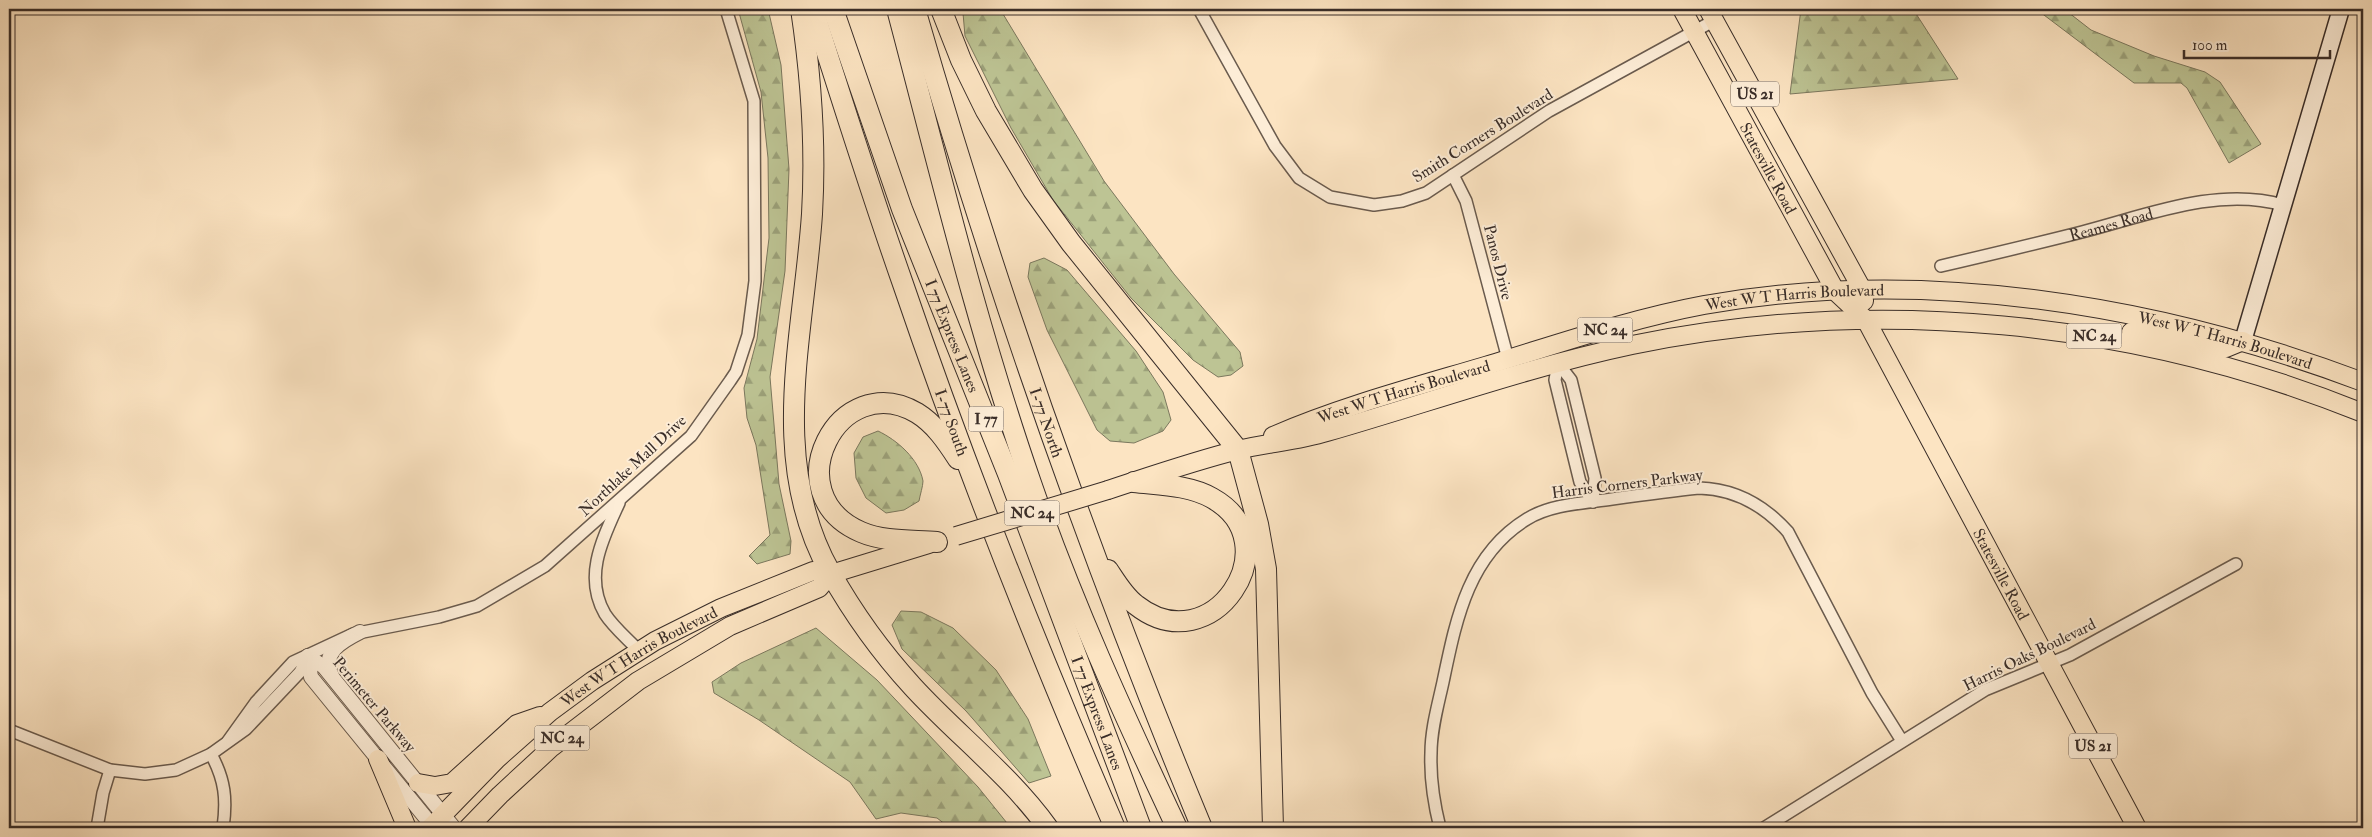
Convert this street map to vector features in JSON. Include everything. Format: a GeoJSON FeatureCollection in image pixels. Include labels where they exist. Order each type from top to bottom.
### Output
{"type":"FeatureCollection","features":[{"type":"Feature","properties":{"kind":"highway"},"geometry":{"type":"LineString","coordinates":[[801,9],[810,96],[813,184],[810,239],[794,381],[794,445],[799,485],[804,505],[819,551],[831,574],[872,637],[898,670],[1013,784],[1048,828]]}},
{"type":"Feature","properties":{"kind":"highway","name":"I-77 South"},"geometry":{"type":"LineString","coordinates":[[813,9],[903,286],[976,487],[1028,620],[1115,828]]}},
{"type":"Feature","properties":{"kind":"highway","name":"I 77 Express Lanes"},"geometry":{"type":"LineString","coordinates":[[833,9],[912,234],[1011,483],[1141,828]]}},
{"type":"Feature","properties":{"kind":"highway","name":"I 77 Express Lanes"},"geometry":{"type":"LineString","coordinates":[[898,9],[974,300],[1031,484],[1089,634],[1177,828]]}},
{"type":"Feature","properties":{"kind":"highway","name":"I-77 North"},"geometry":{"type":"LineString","coordinates":[[915,9],[989,252],[1089,541],[1149,700],[1202,828]]}},
{"type":"Feature","properties":{"kind":"highway"},"geometry":{"type":"LineString","coordinates":[[941,9],[961,60],[986,111],[1033,190],[1071,243],[1238,450],[1262,540],[1266,569],[1273,828]]}},
{"type":"Feature","properties":{"kind":"highway"},"geometry":{"type":"LineString","coordinates":[[946,539],[873,536],[853,528],[837,516],[825,500],[819,481],[818,470],[822,451],[834,428],[854,412],[871,406],[890,405],[908,409],[926,419],[941,434],[976,487]]}},
{"type":"Feature","properties":{"kind":"highway"},"geometry":{"type":"LineString","coordinates":[[1089,541],[1128,598],[1152,615],[1168,620],[1193,620],[1208,614],[1227,600],[1241,578],[1245,560],[1244,542],[1232,515],[1219,502],[1200,492],[1134,482]]}},
{"type":"Feature","properties":{"kind":"main road","name":"Statesville Road"},"geometry":{"type":"LineString","coordinates":[[1682,9],[1836,292],[1866,320],[2137,828]]}},
{"type":"Feature","properties":{"kind":"main road"},"geometry":{"type":"LineString","coordinates":[[2026,327],[2114,329],[2177,340],[2213,349],[2226,348],[2243,341],[2342,9]]}},
{"type":"Feature","properties":{"kind":"main road","name":"Statesville Road"},"geometry":{"type":"LineString","coordinates":[[1711,14],[1863,291],[1866,320]]}},
{"type":"Feature","properties":{"kind":"main road","name":"West W T Harris Boulevard"},"geometry":{"type":"LineString","coordinates":[[435,824],[496,759],[550,712],[592,681],[639,651],[687,624],[754,593],[813,571],[831,574],[1108,490],[1238,450],[1318,417],[1620,325],[1684,310],[1740,299],[1836,292],[1863,291],[1992,295],[2067,303],[2162,320],[2243,341],[2363,382]]}},
{"type":"Feature","properties":{"kind":"main road","name":"West W T Harris Boulevard"},"geometry":{"type":"LineString","coordinates":[[1238,450],[1322,434],[1558,363],[1634,345],[1707,332],[1778,324],[1866,320],[1952,322],[2026,327],[2100,337],[2183,354],[2280,383],[2363,413]]}},
{"type":"Feature","properties":{"kind":"main road","name":"West W T Harris Boulevard"},"geometry":{"type":"LineString","coordinates":[[474,825],[552,747],[638,681],[730,626],[793,597],[819,588],[831,574]]}},
{"type":"Feature","properties":{"kind":"main road"},"geometry":{"type":"LineString","coordinates":[[418,783],[435,786],[452,784],[517,724],[550,712]]}},
{"type":"Feature","properties":{"kind":"main road"},"geometry":{"type":"LineString","coordinates":[[378,759],[407,828]]}},
{"type":"Feature","properties":{"kind":"street","name":"Northlake Mall Drive"},"geometry":{"type":"LineString","coordinates":[[9,730],[110,770],[145,774],[162,773],[195,763],[246,729],[300,672],[308,656],[338,639],[360,632],[439,617],[477,606],[545,566],[691,436],[736,372],[748,335],[755,272],[754,102],[726,9]]}},
{"type":"Feature","properties":{"kind":"street","name":"Smith Corners Boulevard"},"geometry":{"type":"LineString","coordinates":[[1199,9],[1275,146],[1299,178],[1330,197],[1374,205],[1402,201],[1426,193],[1549,111],[1694,32],[1711,14]]}},
{"type":"Feature","properties":{"kind":"street","name":"Panos Drive"},"geometry":{"type":"LineString","coordinates":[[1453,176],[1466,201],[1508,359]]}},
{"type":"Feature","properties":{"kind":"street","name":"Reames Road"},"geometry":{"type":"LineString","coordinates":[[1941,266],[2202,202],[2256,199],[2283,205]]}},
{"type":"Feature","properties":{"kind":"street"},"geometry":{"type":"LineString","coordinates":[[1558,363],[1571,380],[1595,478],[1593,502]]}},
{"type":"Feature","properties":{"kind":"street","name":"Harris Corners Parkway"},"geometry":{"type":"LineString","coordinates":[[1440,828],[1434,802],[1430,754],[1438,704],[1461,602],[1484,561],[1497,544],[1528,518],[1545,510],[1678,490],[1714,489],[1732,493],[1762,507],[1776,518],[1788,532],[1872,693],[1902,741]]}},
{"type":"Feature","properties":{"kind":"street"},"geometry":{"type":"LineString","coordinates":[[620,499],[599,548],[596,563],[596,583],[605,613],[639,651]]}},
{"type":"Feature","properties":{"kind":"street","name":"Harris Oaks Boulevard"},"geometry":{"type":"LineString","coordinates":[[1764,828],[1985,690],[2070,655],[2236,564]]}},
{"type":"Feature","properties":{"kind":"street"},"geometry":{"type":"LineString","coordinates":[[335,681],[328,665],[331,653],[340,644],[360,632]]}},
{"type":"Feature","properties":{"kind":"street","name":"Perimeter Parkway"},"geometry":{"type":"LineString","coordinates":[[308,656],[324,667],[418,783],[435,824]]}},
{"type":"Feature","properties":{"kind":"street","name":"Perimeter Parkway"},"geometry":{"type":"LineString","coordinates":[[308,656],[311,677],[378,759],[435,824],[454,828]]}},
{"type":"Feature","properties":{"kind":"street"},"geometry":{"type":"LineString","coordinates":[[211,754],[222,774],[224,783],[223,828]]}},
{"type":"Feature","properties":{"kind":"street"},"geometry":{"type":"LineString","coordinates":[[97,828],[103,793],[110,770]]}},
{"type":"Feature","properties":{"kind":"green space"},"geometry":{"type":"Polygon","coordinates":[[[738,9],[768,9],[781,65],[789,169],[785,271],[770,377],[779,484],[791,541],[790,554],[757,564],[749,556],[770,535],[756,445],[747,418],[744,388],[757,339],[769,238],[768,158],[761,92],[738,9]]]}},
{"type":"Feature","properties":{"kind":"green space"},"geometry":{"type":"Polygon","coordinates":[[[965,9],[1000,9],[1104,181],[1174,274],[1240,352],[1243,366],[1231,375],[1218,377],[1193,360],[1131,298],[1053,200],[1011,128],[965,36],[963,13],[965,9]]]}},
{"type":"Feature","properties":{"kind":"green space"},"geometry":{"type":"Polygon","coordinates":[[[1801,9],[1913,9],[1958,79],[1790,94],[1801,9]]]}},
{"type":"Feature","properties":{"kind":"green space"},"geometry":{"type":"Polygon","coordinates":[[[2036,9],[2064,9],[2091,30],[2154,56],[2205,72],[2220,82],[2261,144],[2229,163],[2187,88],[2181,83],[2134,83],[2036,9]]]}},
{"type":"Feature","properties":{"kind":"green space"},"geometry":{"type":"Polygon","coordinates":[[[1044,258],[1067,270],[1136,351],[1163,392],[1171,420],[1163,431],[1134,443],[1110,441],[1097,430],[1047,330],[1028,277],[1030,263],[1044,258]]]}},
{"type":"Feature","properties":{"kind":"green space"},"geometry":{"type":"Polygon","coordinates":[[[878,431],[900,445],[912,458],[921,473],[923,485],[919,501],[904,510],[886,513],[866,498],[856,478],[854,453],[863,437],[878,431]]]}},
{"type":"Feature","properties":{"kind":"green space"},"geometry":{"type":"Polygon","coordinates":[[[901,611],[921,612],[953,628],[996,670],[1028,719],[1051,776],[1029,783],[966,711],[902,649],[892,625],[901,611]]]}},
{"type":"Feature","properties":{"kind":"green space"},"geometry":{"type":"Polygon","coordinates":[[[816,628],[877,680],[978,787],[1011,828],[950,828],[937,818],[901,813],[876,819],[850,782],[759,720],[714,693],[712,682],[741,663],[816,628]]]}}]}
